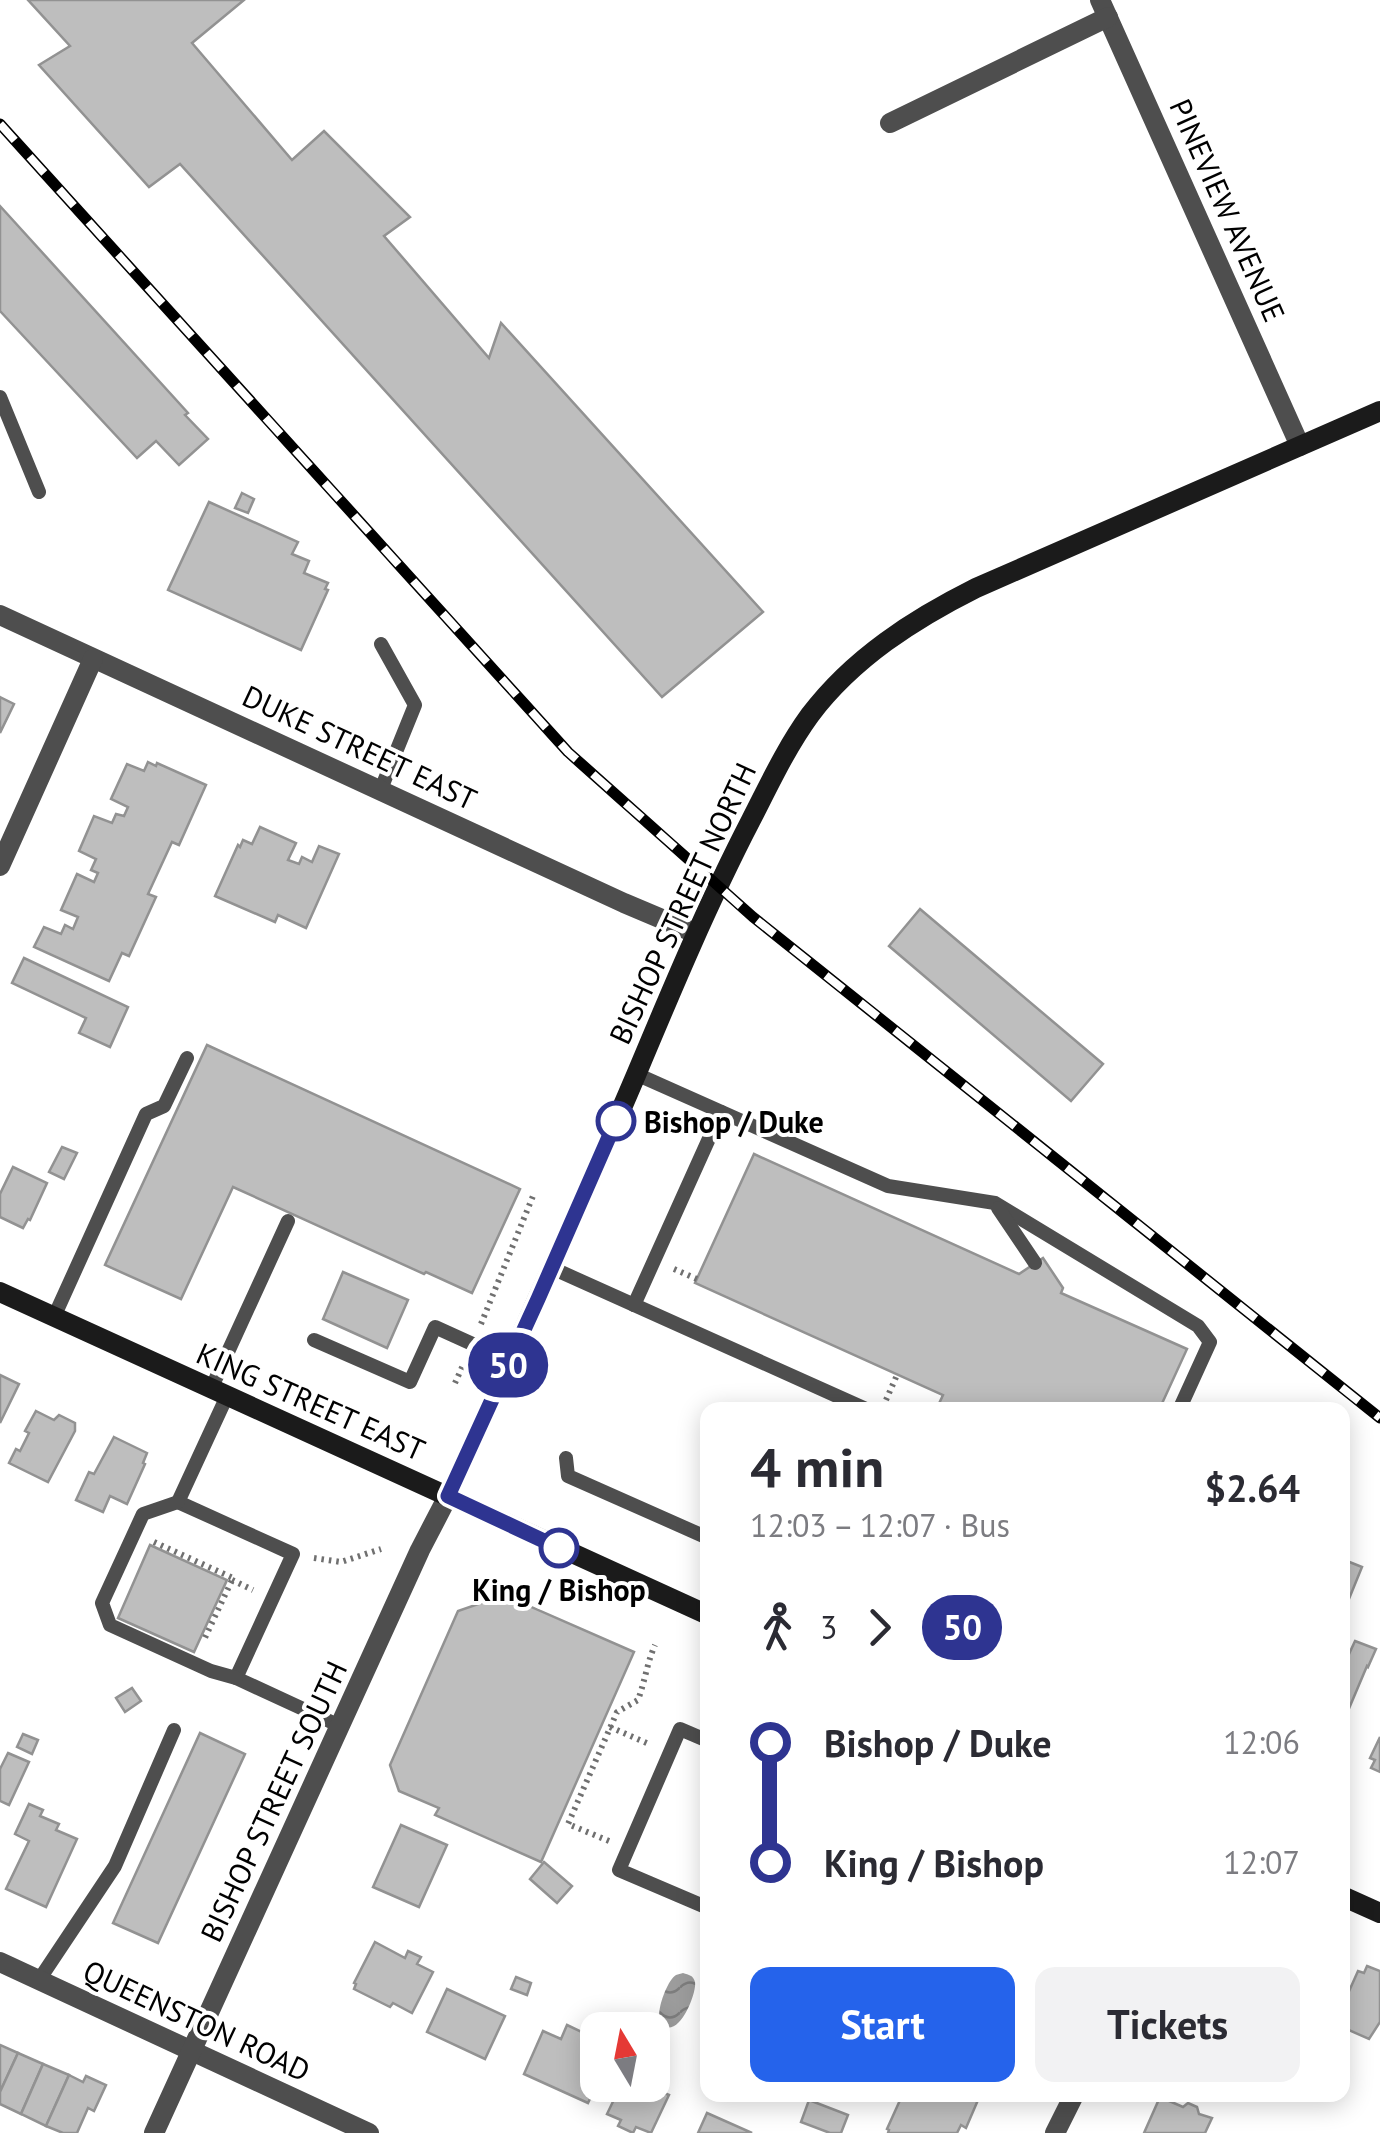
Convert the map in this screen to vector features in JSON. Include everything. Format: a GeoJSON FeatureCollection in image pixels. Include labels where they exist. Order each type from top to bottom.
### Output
{"type":"FeatureCollection","features":[{"type":"Feature","properties":{"kind":"main road","name":"BISHOP STREET NORTH"},"geometry":{"type":"LineString","coordinates":[[448,1496],[552,1268],[695,932],[785,754],[812,714],[868,656],[932,609],[1380,411]]}},
{"type":"Feature","properties":{"kind":"main road","name":"KING STREET EAST"},"geometry":{"type":"LineString","coordinates":[[0,1292],[700,1610]]}},
{"type":"Feature","properties":{"kind":"main road"},"geometry":{"type":"LineString","coordinates":[[1350,1900],[1380,1913]]}},
{"type":"Feature","properties":{"kind":"street"},"geometry":{"type":"LineString","coordinates":[[890,123],[1104,9]]}},
{"type":"Feature","properties":{"kind":"street","name":"PINEVIEW AVENUE"},"geometry":{"type":"LineString","coordinates":[[1104,9],[1300,446]]}},
{"type":"Feature","properties":{"kind":"street","name":"DUKE STREET EAST"},"geometry":{"type":"LineString","coordinates":[[0,614],[624,903],[695,932]]}},
{"type":"Feature","properties":{"kind":"street"},"geometry":{"type":"LineString","coordinates":[[0,866],[93,658]]}},
{"type":"Feature","properties":{"kind":"street","name":"BISHOP STREET SOUTH"},"geometry":{"type":"LineString","coordinates":[[154,2133],[448,1496]]}},
{"type":"Feature","properties":{"kind":"street","name":"QUEENSTON ROAD"},"geometry":{"type":"LineString","coordinates":[[0,1962],[369,2133]]}},
{"type":"Feature","properties":{"kind":"street"},"geometry":{"type":"LineString","coordinates":[[1056,2133],[1071,2102]]}},
{"type":"Feature","properties":{"kind":"lane"},"geometry":{"type":"LineString","coordinates":[[0,397],[39,492]]}},
{"type":"Feature","properties":{"kind":"lane"},"geometry":{"type":"LineString","coordinates":[[380,788],[415,705],[381,644]]}},
{"type":"Feature","properties":{"kind":"lane"},"geometry":{"type":"LineString","coordinates":[[54,1317],[146,1114],[164,1106],[186,1058]]}},
{"type":"Feature","properties":{"kind":"lane"},"geometry":{"type":"LineString","coordinates":[[636,1074],[888,1186],[994,1203],[1198,1326],[1210,1342],[1183,1402]]}},
{"type":"Feature","properties":{"kind":"lane"},"geometry":{"type":"LineString","coordinates":[[634,1305],[721,1112]]}},
{"type":"Feature","properties":{"kind":"lane"},"geometry":{"type":"LineString","coordinates":[[994,1203],[1035,1263]]}},
{"type":"Feature","properties":{"kind":"lane"},"geometry":{"type":"LineString","coordinates":[[178,1502],[288,1221]]}},
{"type":"Feature","properties":{"kind":"lane"},"geometry":{"type":"LineString","coordinates":[[552,1268],[850,1402]]}},
{"type":"Feature","properties":{"kind":"lane"},"geometry":{"type":"LineString","coordinates":[[314,1340],[410,1382],[435,1327],[510,1361]]}},
{"type":"Feature","properties":{"kind":"lane"},"geometry":{"type":"LineString","coordinates":[[566,1458],[568,1476],[700,1534]]}},
{"type":"Feature","properties":{"kind":"lane"},"geometry":{"type":"LineString","coordinates":[[236,1678],[293,1554],[178,1502],[143,1514],[102,1603],[110,1625],[340,1726]]}},
{"type":"Feature","properties":{"kind":"lane"},"geometry":{"type":"LineString","coordinates":[[39,1980],[116,1866],[174,1730]]}},
{"type":"Feature","properties":{"kind":"lane"},"geometry":{"type":"LineString","coordinates":[[700,1738],[680,1730],[620,1870],[700,1905]]}},
{"type":"Feature","properties":{"kind":"path"},"geometry":{"type":"LineString","coordinates":[[455,1383],[534,1196]]}},
{"type":"Feature","properties":{"kind":"path"},"geometry":{"type":"LineString","coordinates":[[885,1402],[897,1375]]}},
{"type":"Feature","properties":{"kind":"path"},"geometry":{"type":"LineString","coordinates":[[153,1542],[257,1592]]}},
{"type":"Feature","properties":{"kind":"path"},"geometry":{"type":"LineString","coordinates":[[341,1562],[381,1549]]}},
{"type":"Feature","properties":{"kind":"path"},"geometry":{"type":"LineString","coordinates":[[198,1654],[232,1580]]}},
{"type":"Feature","properties":{"kind":"path"},"geometry":{"type":"LineString","coordinates":[[597,1836],[568,1824],[617,1712],[638,1700],[655,1645]]}},
{"type":"Feature","properties":{"kind":"path"},"geometry":{"type":"LineString","coordinates":[[610,1726],[642,1741]]}},
{"type":"Feature","properties":{"kind":"water"},"geometry":{"type":"Polygon","coordinates":[[[676,1975],[690,1976],[695,1988],[686,2013],[670,2027],[670,2012],[660,2012],[662,1999],[676,1975]]]}},
{"type":"Feature","properties":{"kind":"building"},"geometry":{"type":"Polygon","coordinates":[[[28,0],[244,0],[192,43],[292,160],[324,131],[410,217],[384,236],[489,358],[501,323],[763,612],[662,697],[180,164],[149,187],[39,65],[70,46],[28,0]]]}},
{"type":"Feature","properties":{"kind":"building"},"geometry":{"type":"Polygon","coordinates":[[[0,206],[208,439],[179,465],[156,441],[137,458],[0,311],[0,206]]]}},
{"type":"Feature","properties":{"kind":"building"},"geometry":{"type":"Polygon","coordinates":[[[242,493],[254,499],[248,513],[235,508],[242,493]]]}},
{"type":"Feature","properties":{"kind":"building"},"geometry":{"type":"Polygon","coordinates":[[[209,502],[298,542],[292,554],[309,561],[304,573],[328,583],[301,650],[168,590],[209,502]]]}},
{"type":"Feature","properties":{"kind":"building"},"geometry":{"type":"Polygon","coordinates":[[[0,697],[14,704],[0,733],[0,697]]]}},
{"type":"Feature","properties":{"kind":"building"},"geometry":{"type":"Polygon","coordinates":[[[148,762],[206,785],[179,845],[172,842],[148,894],[156,897],[129,956],[122,953],[109,981],[34,947],[44,927],[61,934],[65,925],[73,929],[78,917],[61,910],[77,874],[94,882],[98,873],[91,870],[96,859],[79,851],[94,816],[112,823],[116,814],[124,816],[128,807],[111,799],[127,764],[144,771],[148,762]]]}},
{"type":"Feature","properties":{"kind":"building"},"geometry":{"type":"Polygon","coordinates":[[[260,827],[296,843],[288,860],[299,864],[302,857],[312,862],[319,846],[339,854],[306,928],[278,915],[275,922],[215,896],[238,845],[243,840],[252,844],[260,827]]]}},
{"type":"Feature","properties":{"kind":"building"},"geometry":{"type":"Polygon","coordinates":[[[920,909],[1103,1064],[1071,1101],[889,946],[920,909]]]}},
{"type":"Feature","properties":{"kind":"building"},"geometry":{"type":"Polygon","coordinates":[[[24,958],[128,1007],[110,1047],[79,1033],[86,1018],[12,983],[24,958]]]}},
{"type":"Feature","properties":{"kind":"building"},"geometry":{"type":"Polygon","coordinates":[[[207,1045],[520,1189],[472,1293],[233,1187],[181,1299],[105,1265],[207,1045]]]}},
{"type":"Feature","properties":{"kind":"building"},"geometry":{"type":"Polygon","coordinates":[[[62,1147],[77,1153],[64,1179],[49,1172],[62,1147]]]}},
{"type":"Feature","properties":{"kind":"building"},"geometry":{"type":"Polygon","coordinates":[[[754,1154],[1019,1274],[1043,1258],[1063,1288],[1061,1293],[1187,1349],[1163,1402],[940,1402],[943,1395],[695,1283],[754,1154]]]}},
{"type":"Feature","properties":{"kind":"building"},"geometry":{"type":"Polygon","coordinates":[[[13,1167],[47,1183],[23,1228],[0,1217],[0,1194],[13,1167]]]}},
{"type":"Feature","properties":{"kind":"building"},"geometry":{"type":"Polygon","coordinates":[[[343,1272],[408,1300],[387,1348],[323,1319],[343,1272]]]}},
{"type":"Feature","properties":{"kind":"building"},"geometry":{"type":"Polygon","coordinates":[[[0,1375],[19,1384],[0,1423],[0,1375]]]}},
{"type":"Feature","properties":{"kind":"building"},"geometry":{"type":"Polygon","coordinates":[[[36,1411],[54,1420],[59,1415],[75,1423],[75,1431],[48,1482],[9,1463],[16,1449],[20,1451],[36,1411]]]}},
{"type":"Feature","properties":{"kind":"building"},"geometry":{"type":"Polygon","coordinates":[[[114,1437],[147,1453],[127,1504],[110,1496],[103,1512],[76,1500],[89,1472],[94,1474],[114,1437]]]}},
{"type":"Feature","properties":{"kind":"building"},"geometry":{"type":"Polygon","coordinates":[[[150,1545],[227,1580],[194,1652],[118,1618],[150,1545]]]}},
{"type":"Feature","properties":{"kind":"building"},"geometry":{"type":"Polygon","coordinates":[[[1350,1562],[1362,1567],[1350,1596],[1350,1562]]]}},
{"type":"Feature","properties":{"kind":"building"},"geometry":{"type":"Polygon","coordinates":[[[504,1595],[634,1652],[541,1862],[435,1815],[439,1808],[399,1791],[390,1765],[458,1611],[504,1595]]]}},
{"type":"Feature","properties":{"kind":"building"},"geometry":{"type":"Polygon","coordinates":[[[1355,1641],[1376,1649],[1350,1706],[1350,1652],[1355,1641]]]}},
{"type":"Feature","properties":{"kind":"building"},"geometry":{"type":"Polygon","coordinates":[[[132,1688],[141,1701],[125,1712],[116,1698],[132,1688]]]}},
{"type":"Feature","properties":{"kind":"building"},"geometry":{"type":"Polygon","coordinates":[[[200,1733],[245,1754],[158,1943],[113,1923],[200,1733]]]}},
{"type":"Feature","properties":{"kind":"building"},"geometry":{"type":"Polygon","coordinates":[[[23,1734],[38,1740],[32,1754],[17,1747],[23,1734]]]}},
{"type":"Feature","properties":{"kind":"building"},"geometry":{"type":"Polygon","coordinates":[[[1380,1737],[1380,1772],[1371,1768],[1375,1760],[1370,1758],[1380,1737]]]}},
{"type":"Feature","properties":{"kind":"building"},"geometry":{"type":"Polygon","coordinates":[[[8,1753],[29,1762],[9,1805],[0,1801],[0,1769],[8,1753]]]}},
{"type":"Feature","properties":{"kind":"building"},"geometry":{"type":"Polygon","coordinates":[[[29,1804],[43,1810],[40,1816],[59,1824],[56,1830],[77,1839],[46,1907],[6,1889],[29,1841],[15,1834],[29,1804]]]}},
{"type":"Feature","properties":{"kind":"building"},"geometry":{"type":"Polygon","coordinates":[[[401,1825],[447,1845],[419,1907],[373,1887],[401,1825]]]}},
{"type":"Feature","properties":{"kind":"building"},"geometry":{"type":"Polygon","coordinates":[[[544,1862],[572,1886],[557,1903],[530,1879],[544,1862]]]}},
{"type":"Feature","properties":{"kind":"building"},"geometry":{"type":"Polygon","coordinates":[[[375,1942],[405,1958],[408,1951],[421,1957],[417,1964],[433,1972],[412,2013],[354,1989],[375,1942]]]}},
{"type":"Feature","properties":{"kind":"building"},"geometry":{"type":"Polygon","coordinates":[[[1367,1966],[1380,1971],[1380,2022],[1369,2039],[1350,2031],[1350,1989],[1358,1971],[1364,1973],[1367,1966]]]}},
{"type":"Feature","properties":{"kind":"building"},"geometry":{"type":"Polygon","coordinates":[[[516,1977],[531,1983],[527,1995],[511,1989],[516,1977]]]}},
{"type":"Feature","properties":{"kind":"building"},"geometry":{"type":"Polygon","coordinates":[[[447,1989],[505,2016],[485,2059],[427,2032],[447,1989]]]}},
{"type":"Feature","properties":{"kind":"building"},"geometry":{"type":"Polygon","coordinates":[[[567,2025],[580,2031],[580,2099],[524,2074],[543,2031],[561,2039],[567,2025]]]}},
{"type":"Feature","properties":{"kind":"building"},"geometry":{"type":"Polygon","coordinates":[[[0,2045],[18,2053],[0,2092],[0,2045]]]}},
{"type":"Feature","properties":{"kind":"building"},"geometry":{"type":"Polygon","coordinates":[[[18,2053],[43,2064],[21,2114],[0,2104],[0,2092],[18,2053]]]}},
{"type":"Feature","properties":{"kind":"building"},"geometry":{"type":"Polygon","coordinates":[[[43,2064],[69,2075],[46,2126],[21,2114],[43,2064]]]}},
{"type":"Feature","properties":{"kind":"building"},"geometry":{"type":"Polygon","coordinates":[[[69,2075],[83,2082],[86,2076],[106,2085],[94,2111],[88,2108],[77,2133],[63,2133],[46,2126],[69,2075]]]}},
{"type":"Feature","properties":{"kind":"building"},"geometry":{"type":"Polygon","coordinates":[[[613,2102],[666,2102],[651,2133],[636,2127],[633,2133],[618,2126],[621,2120],[607,2114],[613,2102]]]}},
{"type":"Feature","properties":{"kind":"building"},"geometry":{"type":"Polygon","coordinates":[[[808,2102],[848,2115],[841,2133],[801,2122],[808,2102]]]}},
{"type":"Feature","properties":{"kind":"building"},"geometry":{"type":"Polygon","coordinates":[[[899,2102],[977,2102],[966,2128],[961,2125],[957,2133],[888,2133],[899,2102]]]}},
{"type":"Feature","properties":{"kind":"building"},"geometry":{"type":"Polygon","coordinates":[[[1158,2102],[1183,2107],[1188,2103],[1197,2107],[1199,2114],[1212,2118],[1205,2133],[1144,2133],[1158,2102]]]}},
{"type":"Feature","properties":{"kind":"building"},"geometry":{"type":"Polygon","coordinates":[[[707,2113],[752,2133],[698,2133],[707,2113]]]}},
{"type":"Feature","properties":{"kind":"railway"},"geometry":{"type":"LineString","coordinates":[[0,124],[568,752],[753,917],[1380,1418]]}},
{"type":"Feature","properties":{"kind":"bus line","name":"50"},"geometry":{"type":"LineString","coordinates":[[559,1548],[448,1496],[616,1121]]}},
{"type":"Feature","properties":{"kind":"place","name":"Bishop / Duke"},"geometry":{"type":"Point","coordinates":[616,1121]}},
{"type":"Feature","properties":{"kind":"place","name":"King / Bishop"},"geometry":{"type":"Point","coordinates":[559,1548]}}]}
